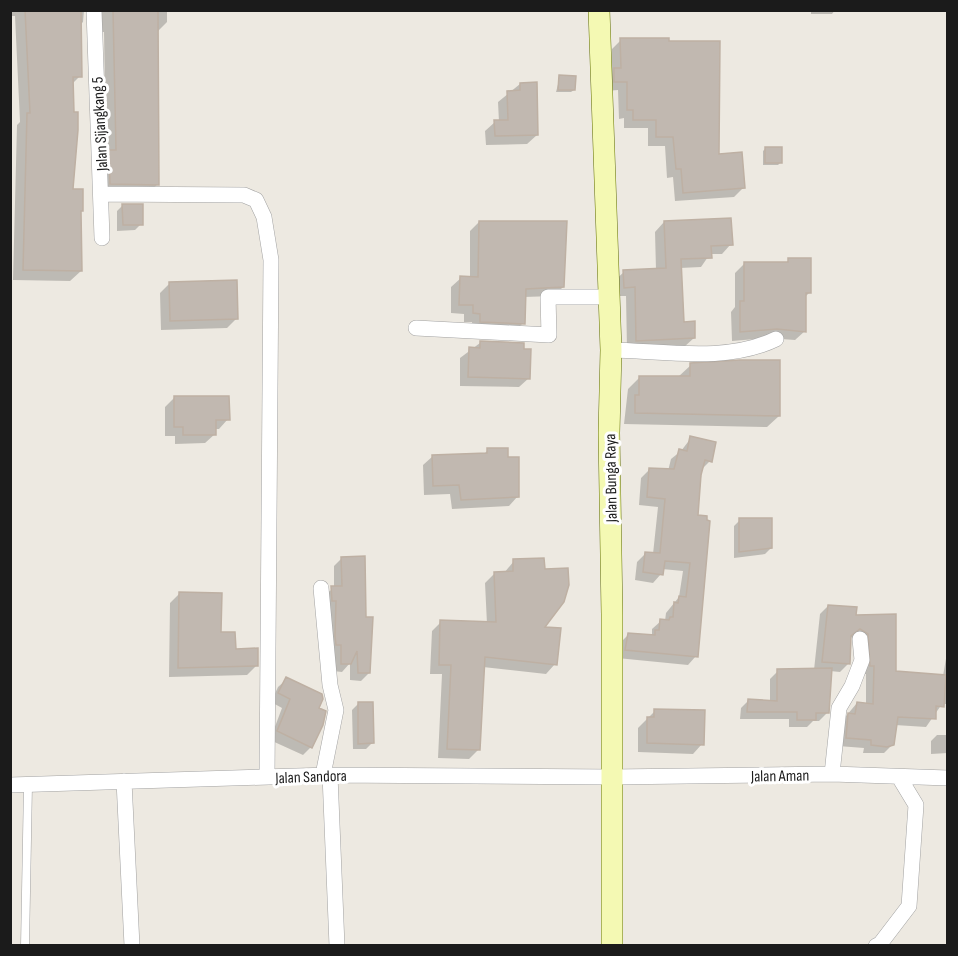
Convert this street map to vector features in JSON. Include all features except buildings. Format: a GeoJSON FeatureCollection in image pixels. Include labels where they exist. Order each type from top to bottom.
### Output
{"type":"FeatureCollection","features":[{"type":"Feature","properties":{"kind":"street","name":"Jalan Sijangkang 5"},"geometry":{"type":"LineString","coordinates":[[94,10],[102,238]]}},
{"type":"Feature","properties":{"kind":"street","name":"Jalan Bunga Raya"},"geometry":{"type":"LineString","coordinates":[[599,10],[611,350],[609,433],[612,945]]}},
{"type":"Feature","properties":{"kind":"street"},"geometry":{"type":"LineString","coordinates":[[102,194],[244,195],[256,200],[264,217],[271,260],[267,777]]}},
{"type":"Feature","properties":{"kind":"street"},"geometry":{"type":"LineString","coordinates":[[416,328],[549,335],[548,297],[609,297]]}},
{"type":"Feature","properties":{"kind":"street"},"geometry":{"type":"LineString","coordinates":[[611,350],[735,351],[761,346],[776,339]]}},
{"type":"Feature","properties":{"kind":"street"},"geometry":{"type":"LineString","coordinates":[[321,588],[330,685],[336,710],[326,775],[337,945]]}},
{"type":"Feature","properties":{"kind":"street"},"geometry":{"type":"LineString","coordinates":[[832,774],[839,708],[852,686],[862,660],[861,639]]}},
{"type":"Feature","properties":{"kind":"street","name":"Jalan Aman"},"geometry":{"type":"LineString","coordinates":[[612,777],[832,774],[948,778]]}},
{"type":"Feature","properties":{"kind":"street","name":"Jalan Sandora"},"geometry":{"type":"LineString","coordinates":[[10,785],[326,775],[612,777]]}},
{"type":"Feature","properties":{"kind":"street"},"geometry":{"type":"LineString","coordinates":[[876,945],[880,944],[909,906],[916,805],[899,777]]}},
{"type":"Feature","properties":{"kind":"street"},"geometry":{"type":"LineString","coordinates":[[124,781],[132,945]]}},
{"type":"Feature","properties":{"kind":"lane"},"geometry":{"type":"LineString","coordinates":[[25,945],[28,785]]}}]}
